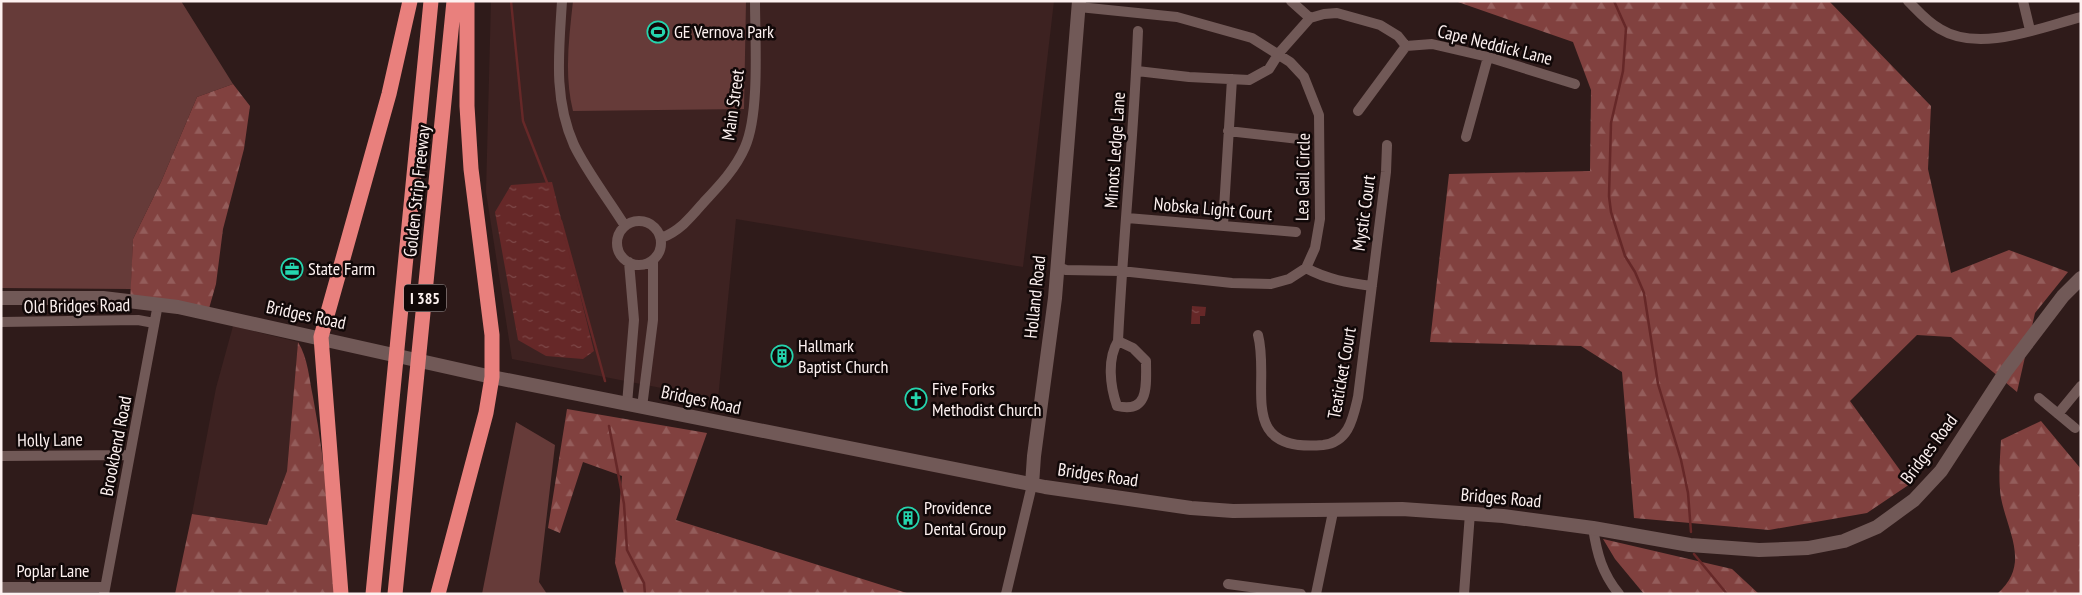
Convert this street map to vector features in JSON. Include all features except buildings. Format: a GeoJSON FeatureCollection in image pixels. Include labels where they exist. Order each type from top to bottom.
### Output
{"type":"FeatureCollection","features":[{"type":"Feature","properties":{"kind":"highway"},"geometry":{"type":"LineString","coordinates":[[341,594],[321,337],[389,94],[410,1]]}},
{"type":"Feature","properties":{"kind":"highway","name":"Golden Strip Freeway"},"geometry":{"type":"LineString","coordinates":[[372,594],[431,1]]}},
{"type":"Feature","properties":{"kind":"highway","name":"Golden Strip Freeway"},"geometry":{"type":"LineString","coordinates":[[395,594],[454,1]]}},
{"type":"Feature","properties":{"kind":"highway"},"geometry":{"type":"LineString","coordinates":[[438,594],[486,413],[492,376],[492,334],[471,169],[467,106],[467,1]]}},
{"type":"Feature","properties":{"kind":"main road","name":"Holland Road"},"geometry":{"type":"LineString","coordinates":[[1032,484],[1058,267],[1079,4]]}},
{"type":"Feature","properties":{"kind":"main road","name":"Bridges Road"},"geometry":{"type":"LineString","coordinates":[[1,298],[103,298],[158,304],[321,337],[458,369],[642,407],[1032,484],[1191,508],[1233,511],[1333,512],[1402,510],[1470,513],[1531,518],[1690,545],[1759,550],[1808,548],[1828,545],[1877,527],[1903,510],[1928,486],[1959,444],[2006,371],[2062,296],[2081,278]]}},
{"type":"Feature","properties":{"kind":"street"},"geometry":{"type":"LineString","coordinates":[[562,1],[558,63],[562,110],[574,145],[625,226]]}},
{"type":"Feature","properties":{"kind":"street","name":"Main Street"},"geometry":{"type":"LineString","coordinates":[[661,238],[679,229],[725,179],[735,166],[746,145],[754,94],[755,1]]}},
{"type":"Feature","properties":{"kind":"street"},"geometry":{"type":"LineString","coordinates":[[1291,1],[1310,18]]}},
{"type":"Feature","properties":{"kind":"street"},"geometry":{"type":"LineString","coordinates":[[1908,1],[1933,25],[1946,33],[1962,38],[1986,39],[2081,17]]}},
{"type":"Feature","properties":{"kind":"street"},"geometry":{"type":"LineString","coordinates":[[2023,1],[2030,30]]}},
{"type":"Feature","properties":{"kind":"street","name":"Lea Gail Circle"},"geometry":{"type":"LineString","coordinates":[[1079,4],[1177,17],[1252,38],[1279,53],[1304,77],[1319,115],[1320,219],[1316,248],[1306,268]]}},
{"type":"Feature","properties":{"kind":"street"},"geometry":{"type":"LineString","coordinates":[[1137,71],[1249,80],[1269,69],[1279,53],[1310,18],[1337,13],[1380,25],[1398,36],[1406,46],[1358,110]]}},
{"type":"Feature","properties":{"kind":"street","name":"Minots Ledge Lane"},"geometry":{"type":"LineString","coordinates":[[1118,341],[1133,348],[1146,361],[1143,399],[1136,406],[1126,408],[1117,406],[1111,389],[1113,349],[1118,341],[1121,271],[1127,218],[1137,71],[1138,31]]}},
{"type":"Feature","properties":{"kind":"street","name":"Cape Neddick Lane"},"geometry":{"type":"LineString","coordinates":[[1406,46],[1432,44],[1488,56],[1576,84]]}},
{"type":"Feature","properties":{"kind":"street"},"geometry":{"type":"LineString","coordinates":[[1466,137],[1488,56]]}},
{"type":"Feature","properties":{"kind":"street"},"geometry":{"type":"LineString","coordinates":[[1222,225],[1232,79]]}},
{"type":"Feature","properties":{"kind":"street"},"geometry":{"type":"LineString","coordinates":[[1228,131],[1299,139]]}},
{"type":"Feature","properties":{"kind":"street","name":"Mystic Court"},"geometry":{"type":"LineString","coordinates":[[1372,286],[1386,172],[1387,144]]}},
{"type":"Feature","properties":{"kind":"street","name":"Nobska Light Court"},"geometry":{"type":"LineString","coordinates":[[1127,218],[1296,232]]}},
{"type":"Feature","properties":{"kind":"street"},"geometry":{"type":"LineString","coordinates":[[634,222],[644,222],[653,226],[661,238],[661,248],[653,260],[644,264],[630,262],[622,256],[617,243],[619,234],[625,226],[634,222]]}},
{"type":"Feature","properties":{"kind":"street"},"geometry":{"type":"LineString","coordinates":[[642,407],[653,320],[653,260]]}},
{"type":"Feature","properties":{"kind":"street"},"geometry":{"type":"LineString","coordinates":[[628,404],[634,320],[630,262]]}},
{"type":"Feature","properties":{"kind":"street"},"geometry":{"type":"LineString","coordinates":[[1058,267],[1066,270],[1121,271],[1257,285],[1289,279],[1306,268],[1319,275],[1345,282],[1372,286]]}},
{"type":"Feature","properties":{"kind":"street","name":"Teaticket Court"},"geometry":{"type":"LineString","coordinates":[[1258,334],[1262,351],[1259,390],[1264,424],[1277,437],[1299,445],[1326,444],[1345,435],[1352,424],[1372,286]]}},
{"type":"Feature","properties":{"kind":"street","name":"Brookbend Road"},"geometry":{"type":"LineString","coordinates":[[105,590],[158,304]]}},
{"type":"Feature","properties":{"kind":"street","name":"Old Bridges Road"},"geometry":{"type":"LineString","coordinates":[[1,322],[138,320],[154,323]]}},
{"type":"Feature","properties":{"kind":"street"},"geometry":{"type":"LineString","coordinates":[[2058,414],[2081,386]]}},
{"type":"Feature","properties":{"kind":"street"},"geometry":{"type":"LineString","coordinates":[[2039,398],[2075,428]]}},
{"type":"Feature","properties":{"kind":"street","name":"Holly Lane"},"geometry":{"type":"LineString","coordinates":[[1,456],[129,455]]}},
{"type":"Feature","properties":{"kind":"street","name":"Holland Road"},"geometry":{"type":"LineString","coordinates":[[1006,594],[1032,484]]}},
{"type":"Feature","properties":{"kind":"street"},"geometry":{"type":"LineString","coordinates":[[1316,594],[1333,512]]}},
{"type":"Feature","properties":{"kind":"street"},"geometry":{"type":"LineString","coordinates":[[1464,594],[1470,513]]}},
{"type":"Feature","properties":{"kind":"street"},"geometry":{"type":"LineString","coordinates":[[1593,528],[1598,560],[1606,577],[1618,594]]}},
{"type":"Feature","properties":{"kind":"street"},"geometry":{"type":"LineString","coordinates":[[1228,584],[1300,594]]}},
{"type":"Feature","properties":{"kind":"street","name":"Poplar Lane"},"geometry":{"type":"LineString","coordinates":[[1,587],[105,590]]}},
{"type":"Feature","properties":{"kind":"shaded area"},"geometry":{"type":"Polygon","coordinates":[[[1,1],[181,1],[233,84],[197,97],[161,182],[133,239],[131,289],[1,288],[1,1]]]}},
{"type":"Feature","properties":{"kind":"shaded area"},"geometry":{"type":"Polygon","coordinates":[[[491,1],[1054,1],[1023,267],[736,219],[718,399],[512,359],[486,192],[491,1]]]}},
{"type":"Feature","properties":{"kind":"shaded area","name":"GE Vernova Park"},"geometry":{"type":"Polygon","coordinates":[[[573,1],[746,1],[744,109],[573,111],[568,70],[573,1]]]}},
{"type":"Feature","properties":{"kind":"shaded area"},"geometry":{"type":"Polygon","coordinates":[[[233,326],[298,342],[287,471],[267,525],[192,514],[216,388],[233,326]]]}},
{"type":"Feature","properties":{"kind":"shaded area"},"geometry":{"type":"Polygon","coordinates":[[[516,422],[555,445],[539,582],[547,594],[482,594],[516,422]]]}},
{"type":"Feature","properties":{"kind":"green space"},"geometry":{"type":"Polygon","coordinates":[[[1455,1],[1829,1],[1931,106],[1928,169],[1951,273],[2009,250],[2068,272],[2035,313],[2017,392],[1951,337],[1917,335],[1850,401],[1910,484],[1867,513],[1769,530],[1634,518],[1622,372],[1581,346],[1430,342],[1449,174],[1590,171],[1591,90],[1573,42],[1455,1]]]}},
{"type":"Feature","properties":{"kind":"green space"},"geometry":{"type":"Polygon","coordinates":[[[233,84],[250,106],[244,149],[223,229],[216,284],[206,319],[130,304],[133,239],[161,182],[197,97],[233,84]]]}},
{"type":"Feature","properties":{"kind":"green space"},"geometry":{"type":"Polygon","coordinates":[[[298,342],[308,368],[321,446],[334,594],[175,594],[192,514],[267,525],[287,471],[298,342]]]}},
{"type":"Feature","properties":{"kind":"green space"},"geometry":{"type":"Polygon","coordinates":[[[567,409],[707,433],[676,520],[910,594],[624,594],[615,563],[622,476],[583,462],[560,533],[548,528],[567,409]]]}},
{"type":"Feature","properties":{"kind":"green space"},"geometry":{"type":"Polygon","coordinates":[[[2041,421],[2081,469],[2081,594],[1997,594],[2007,583],[2013,572],[2015,560],[2012,536],[2000,491],[2001,440],[2041,421]]]}},
{"type":"Feature","properties":{"kind":"green space"},"geometry":{"type":"Polygon","coordinates":[[[1603,539],[1732,569],[1759,594],[1644,594],[1615,559],[1603,539]]]}},
{"type":"Feature","properties":{"kind":"water"},"geometry":{"type":"Polygon","coordinates":[[[552,182],[594,351],[583,359],[546,356],[518,340],[495,212],[511,185],[552,182]]]}},
{"type":"Feature","properties":{"kind":"water"},"geometry":{"type":"Polygon","coordinates":[[[1192,306],[1206,307],[1205,316],[1200,316],[1200,324],[1191,324],[1192,306]]]}},
{"type":"Feature","properties":{"kind":"waterway"},"geometry":{"type":"LineString","coordinates":[[511,1],[523,121],[548,185]]}},
{"type":"Feature","properties":{"kind":"waterway"},"geometry":{"type":"LineString","coordinates":[[1614,1],[1626,28],[1623,71],[1611,123],[1609,196],[1611,212],[1625,256],[1635,272],[1644,293],[1658,384],[1681,460],[1688,493],[1691,532]]}},
{"type":"Feature","properties":{"kind":"waterway"},"geometry":{"type":"LineString","coordinates":[[561,221],[605,381]]}},
{"type":"Feature","properties":{"kind":"waterway"},"geometry":{"type":"LineString","coordinates":[[609,426],[624,504],[627,550],[644,583],[645,594]]}},
{"type":"Feature","properties":{"kind":"waterway"},"geometry":{"type":"LineString","coordinates":[[1694,554],[1727,594]]}},
{"type":"Feature","properties":{"kind":"place","name":"GE Vernova Park"},"geometry":{"type":"Point","coordinates":[658,32]}},
{"type":"Feature","properties":{"kind":"place","name":"State Farm"},"geometry":{"type":"Point","coordinates":[292,269]}},
{"type":"Feature","properties":{"kind":"place","name":"Hallmark Baptist Church"},"geometry":{"type":"Point","coordinates":[782,356]}},
{"type":"Feature","properties":{"kind":"place","name":"Five Forks Methodist Church"},"geometry":{"type":"Point","coordinates":[916,399]}},
{"type":"Feature","properties":{"kind":"place","name":"Providence Dental Group"},"geometry":{"type":"Point","coordinates":[908,518]}}]}
